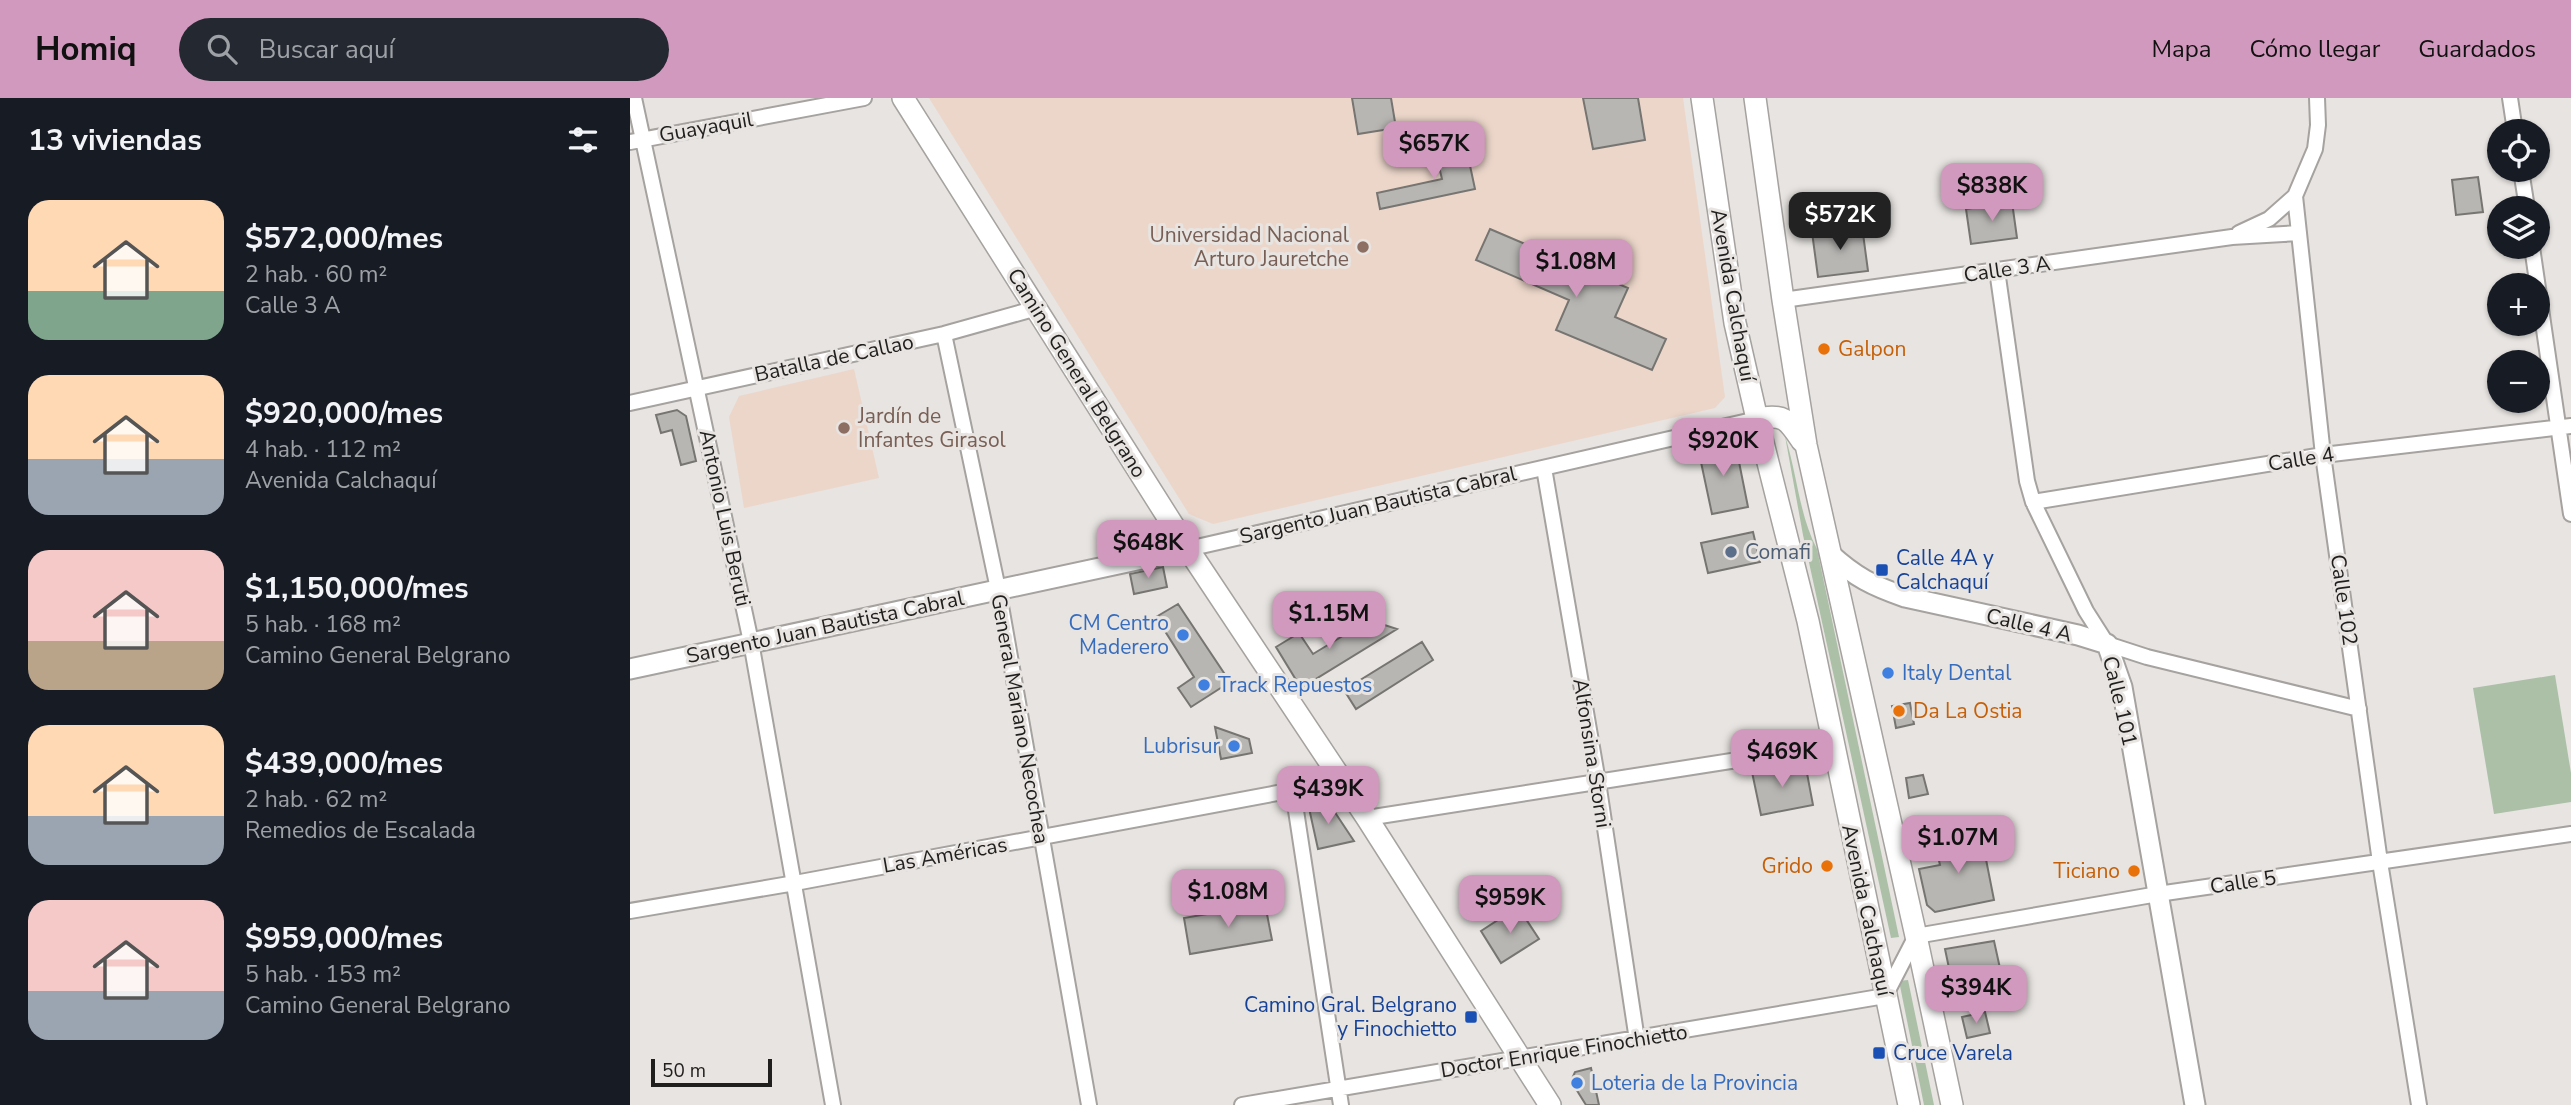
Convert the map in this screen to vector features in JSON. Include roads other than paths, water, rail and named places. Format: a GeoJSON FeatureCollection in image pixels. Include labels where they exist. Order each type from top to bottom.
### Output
{"type":"FeatureCollection","features":[{"type":"Feature","properties":{"kind":"main road","name":"Camino General Belgrano"},"geometry":{"type":"LineString","coordinates":[[903,98],[1188,549],[1367,818],[1550,1105]]}},
{"type":"Feature","properties":{"kind":"main road","name":"Avenida Calchaquí"},"geometry":{"type":"LineString","coordinates":[[1702,98],[1735,323],[1808,621],[1909,1105]]}},
{"type":"Feature","properties":{"kind":"main road","name":"Avenida Calchaquí"},"geometry":{"type":"LineString","coordinates":[[1755,98],[1806,445],[1952,1105]]}},
{"type":"Feature","properties":{"kind":"main road"},"geometry":{"type":"LineString","coordinates":[[1757,419],[1772,416],[1784,418],[1806,445]]}},
{"type":"Feature","properties":{"kind":"street","name":"Antonio Luis Beruti"},"geometry":{"type":"LineString","coordinates":[[634,98],[645,138],[751,642],[833,1105]]}},
{"type":"Feature","properties":{"kind":"street","name":"Guayaquil"},"geometry":{"type":"LineString","coordinates":[[630,142],[864,98]]}},
{"type":"Feature","properties":{"kind":"street"},"geometry":{"type":"LineString","coordinates":[[2295,196],[2315,149],[2317,98]]}},
{"type":"Feature","properties":{"kind":"street"},"geometry":{"type":"LineString","coordinates":[[2510,98],[2513,119]]}},
{"type":"Feature","properties":{"kind":"street","name":"Calle 3 A"},"geometry":{"type":"LineString","coordinates":[[2232,237],[2269,219],[2295,196]]}},
{"type":"Feature","properties":{"kind":"street","name":"Calle 102"},"geometry":{"type":"LineString","coordinates":[[2295,196],[2323,455],[2380,862],[2419,1105]]}},
{"type":"Feature","properties":{"kind":"street","name":"Calle 3 A"},"geometry":{"type":"LineString","coordinates":[[1783,300],[2232,237],[2299,233]]}},
{"type":"Feature","properties":{"kind":"street"},"geometry":{"type":"LineString","coordinates":[[2534,259],[2565,426],[2571,514]]}},
{"type":"Feature","properties":{"kind":"street","name":"Calle 101"},"geometry":{"type":"LineString","coordinates":[[1997,270],[2026,481],[2033,502],[2086,611],[2107,644],[2122,687],[2195,1105]]}},
{"type":"Feature","properties":{"kind":"street","name":"Batalla de Callao"},"geometry":{"type":"LineString","coordinates":[[630,402],[944,334],[1037,308]]}},
{"type":"Feature","properties":{"kind":"street","name":"General Mariano Necochea"},"geometry":{"type":"LineString","coordinates":[[944,334],[998,589],[1089,1105]]}},
{"type":"Feature","properties":{"kind":"street","name":"Sargento Juan Bautista Cabral"},"geometry":{"type":"LineString","coordinates":[[630,669],[1188,549],[1757,419]]}},
{"type":"Feature","properties":{"kind":"street","name":"Calle 4"},"geometry":{"type":"LineString","coordinates":[[2033,502],[2323,455],[2565,426]]}},
{"type":"Feature","properties":{"kind":"street","name":"Alfonsina Storni"},"geometry":{"type":"LineString","coordinates":[[1544,468],[1598,782],[1637,1040]]}},
{"type":"Feature","properties":{"kind":"street","name":"Calle 4 A"},"geometry":{"type":"LineString","coordinates":[[1830,554],[1849,572],[1878,588],[1905,597],[2078,635],[2147,657],[2359,709]]}},
{"type":"Feature","properties":{"kind":"street"},"geometry":{"type":"LineString","coordinates":[[1367,818],[1833,746]]}},
{"type":"Feature","properties":{"kind":"street","name":"Las Américas"},"geometry":{"type":"LineString","coordinates":[[630,911],[1342,781]]}},
{"type":"Feature","properties":{"kind":"street"},"geometry":{"type":"LineString","coordinates":[[1293,791],[1341,1105]]}},
{"type":"Feature","properties":{"kind":"street","name":"Calle 5"},"geometry":{"type":"LineString","coordinates":[[1916,936],[2158,894],[2571,834]]}},
{"type":"Feature","properties":{"kind":"street"},"geometry":{"type":"LineString","coordinates":[[1885,996],[1916,936]]}},
{"type":"Feature","properties":{"kind":"street","name":"Doctor Enrique Finochietto"},"geometry":{"type":"LineString","coordinates":[[1242,1105],[1885,996]]}},
{"type":"Feature","properties":{"kind":"place","name":"Universidad Nacional Arturo Jauretche"},"geometry":{"type":"Point","coordinates":[1363,247]}},
{"type":"Feature","properties":{"kind":"place","name":"Galpon"},"geometry":{"type":"Point","coordinates":[1824,349]}},
{"type":"Feature","properties":{"kind":"place","name":"Jardín de Infantes Girasol"},"geometry":{"type":"Point","coordinates":[844,428]}},
{"type":"Feature","properties":{"kind":"place","name":"Comafi"},"geometry":{"type":"Point","coordinates":[1731,552]}},
{"type":"Feature","properties":{"kind":"place","name":"Calle 4A y Calchaquí"},"geometry":{"type":"Point","coordinates":[1882,570]}},
{"type":"Feature","properties":{"kind":"place","name":"CM Centro Maderero"},"geometry":{"type":"Point","coordinates":[1183,635]}},
{"type":"Feature","properties":{"kind":"place","name":"Italy Dental"},"geometry":{"type":"Point","coordinates":[1888,673]}},
{"type":"Feature","properties":{"kind":"place","name":"Track Repuestos"},"geometry":{"type":"Point","coordinates":[1204,685]}},
{"type":"Feature","properties":{"kind":"place","name":"Da La Ostia"},"geometry":{"type":"Point","coordinates":[1899,711]}},
{"type":"Feature","properties":{"kind":"place","name":"Lubrisur"},"geometry":{"type":"Point","coordinates":[1234,746]}},
{"type":"Feature","properties":{"kind":"place","name":"Grido"},"geometry":{"type":"Point","coordinates":[1827,866]}},
{"type":"Feature","properties":{"kind":"place","name":"Ticiano"},"geometry":{"type":"Point","coordinates":[2134,871]}},
{"type":"Feature","properties":{"kind":"place","name":"Camino Gral. Belgrano y Finochietto"},"geometry":{"type":"Point","coordinates":[1471,1017]}},
{"type":"Feature","properties":{"kind":"place","name":"Cruce Varela"},"geometry":{"type":"Point","coordinates":[1879,1053]}},
{"type":"Feature","properties":{"kind":"place","name":"Loteria de la Provincia"},"geometry":{"type":"Point","coordinates":[1577,1083]}}]}
